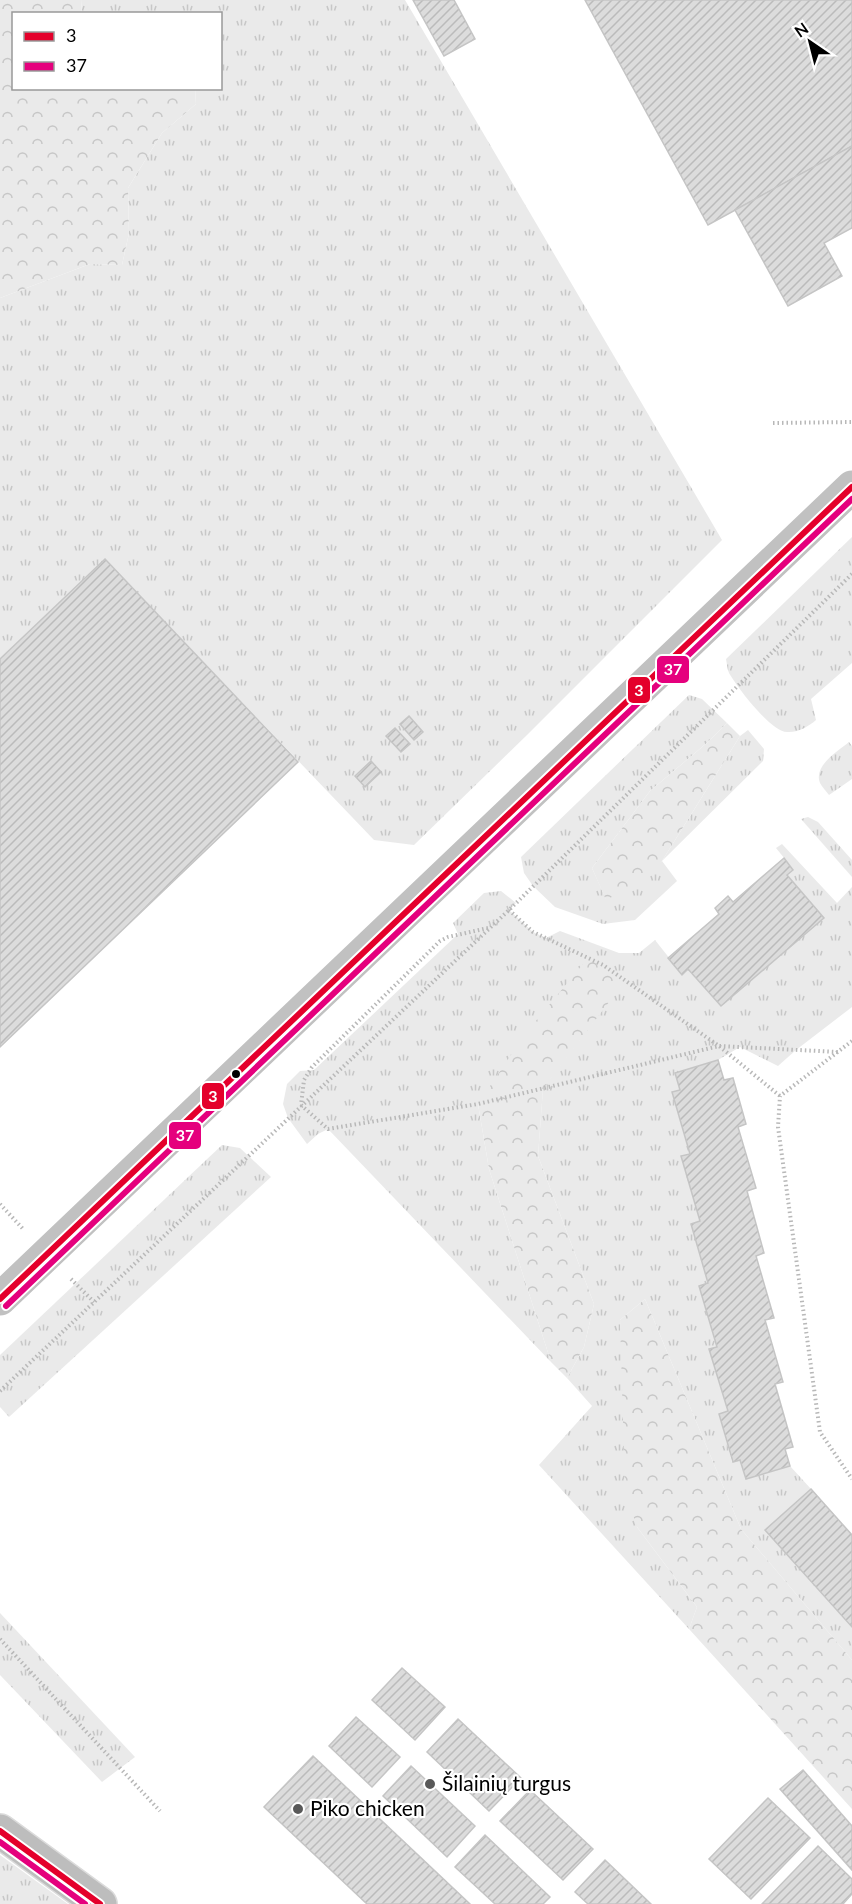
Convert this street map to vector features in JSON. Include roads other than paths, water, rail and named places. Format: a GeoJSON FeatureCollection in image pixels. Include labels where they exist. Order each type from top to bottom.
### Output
{"type":"FeatureCollection","features":[{"type":"Feature","properties":{"kind":"main road"},"geometry":{"type":"LineString","coordinates":[[0,1299],[852,487]]}},
{"type":"Feature","properties":{"kind":"main road"},"geometry":{"type":"LineString","coordinates":[[0,1831],[100,1904]]}},
{"type":"Feature","properties":{"kind":"place","name":"Šilainių turgus"},"geometry":{"type":"Point","coordinates":[430,1784]}},
{"type":"Feature","properties":{"kind":"place","name":"Piko chicken"},"geometry":{"type":"Point","coordinates":[298,1809]}}]}
